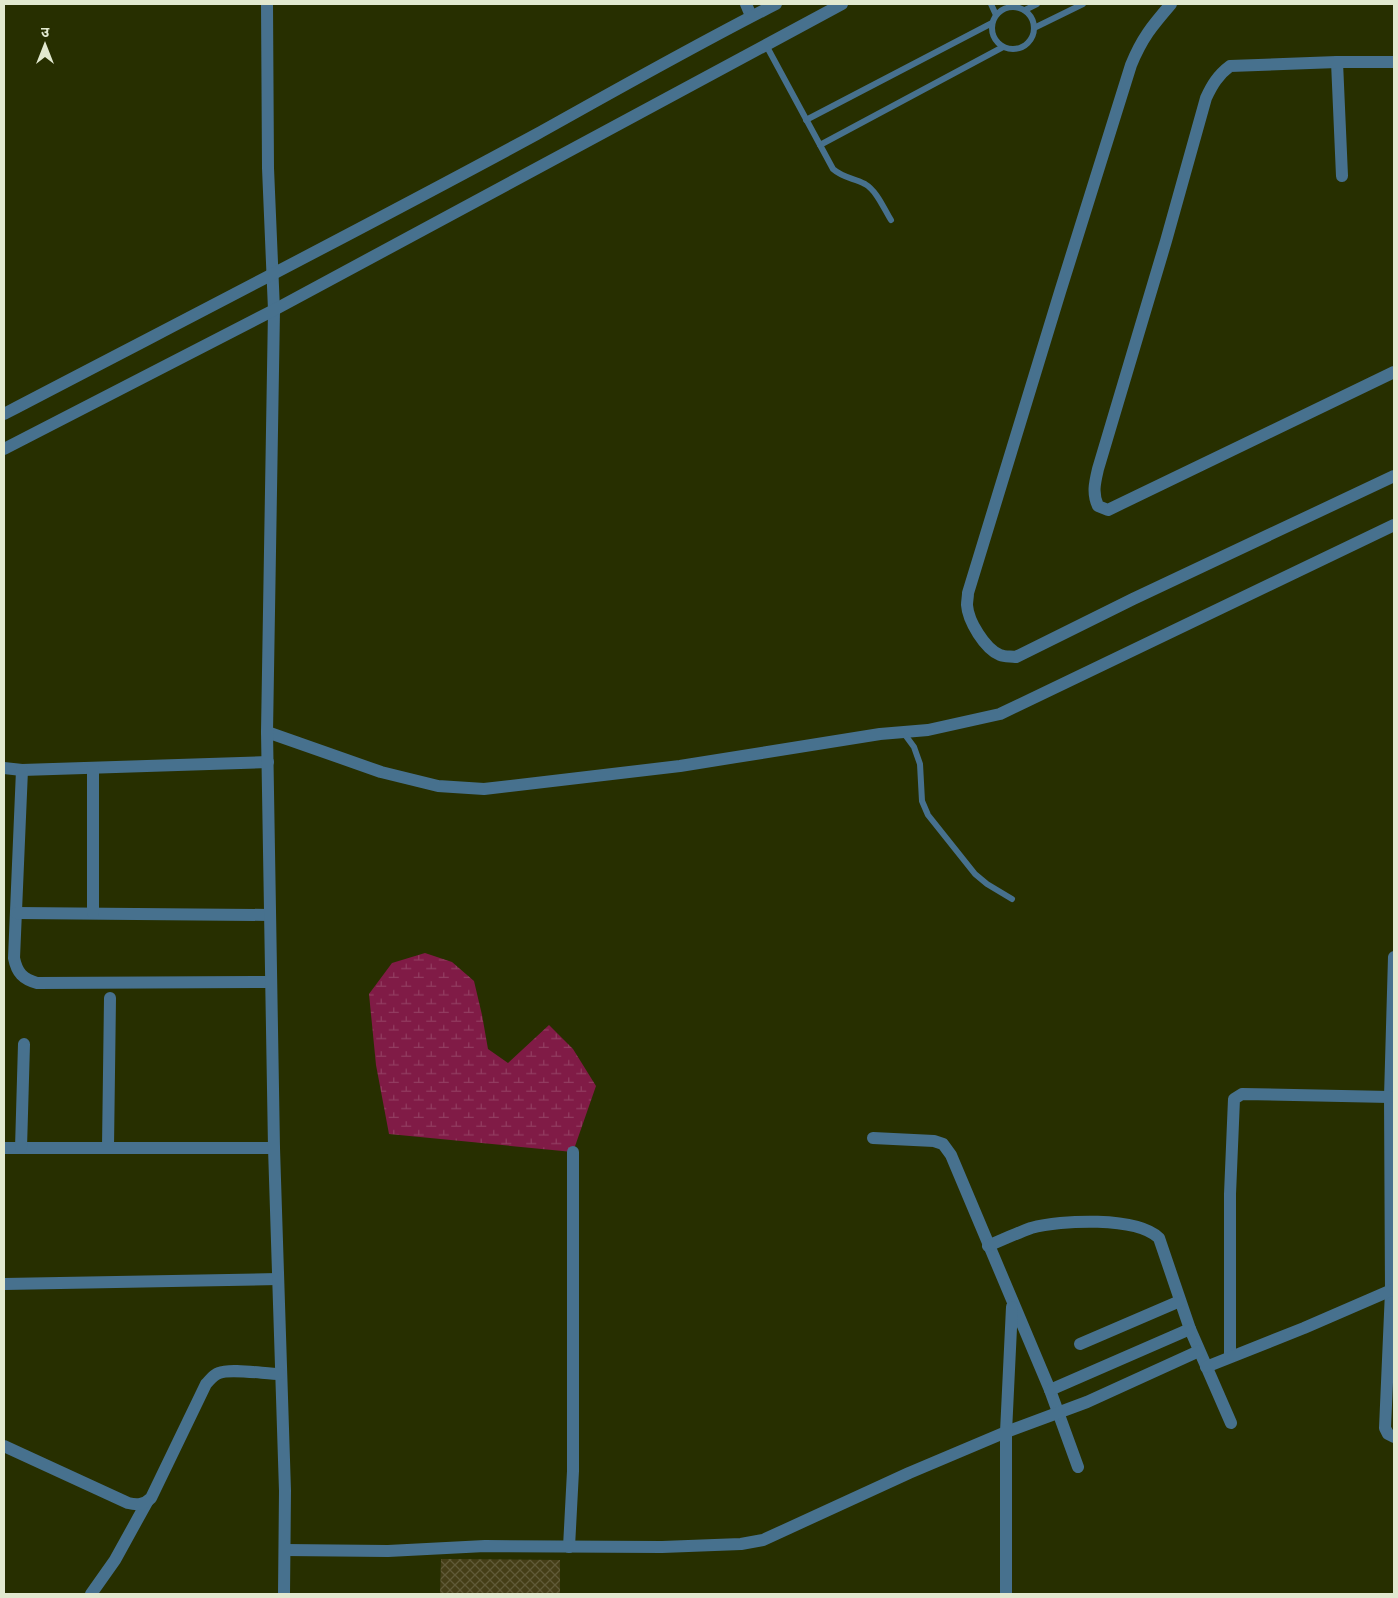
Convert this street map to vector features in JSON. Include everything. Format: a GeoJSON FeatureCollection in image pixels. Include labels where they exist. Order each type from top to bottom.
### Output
{"type":"FeatureCollection","features":[{"type":"Feature","properties":{"kind":"street"},"geometry":{"type":"LineString","coordinates":[[267,4],[268,168],[274,310],[266,732],[274,1148],[285,1550],[284,1594]]}},
{"type":"Feature","properties":{"kind":"street"},"geometry":{"type":"LineString","coordinates":[[746,4],[751,16]]}},
{"type":"Feature","properties":{"kind":"street"},"geometry":{"type":"LineString","coordinates":[[4,414],[272,275],[776,4]]}},
{"type":"Feature","properties":{"kind":"street"},"geometry":{"type":"LineString","coordinates":[[4,449],[274,310],[842,4]]}},
{"type":"Feature","properties":{"kind":"street"},"geometry":{"type":"LineString","coordinates":[[1171,4],[1152,26],[1139,46],[1131,66],[968,593],[967,606],[970,618],[984,643],[994,652],[1003,656],[1016,657],[1133,599],[1394,476]]}},
{"type":"Feature","properties":{"kind":"street"},"geometry":{"type":"LineString","coordinates":[[1337,62],[1342,176]]}},
{"type":"Feature","properties":{"kind":"street"},"geometry":{"type":"LineString","coordinates":[[1394,62],[1230,66],[1213,83],[1206,98],[1166,241],[1098,468],[1094,488],[1098,506],[1108,510],[1394,372]]}},
{"type":"Feature","properties":{"kind":"street"},"geometry":{"type":"LineString","coordinates":[[266,732],[381,772],[438,786],[484,789],[680,766],[880,734],[928,730],[1000,714],[1394,525]]}},
{"type":"Feature","properties":{"kind":"street"},"geometry":{"type":"LineString","coordinates":[[4,768],[22,770],[268,762]]}},
{"type":"Feature","properties":{"kind":"street"},"geometry":{"type":"LineString","coordinates":[[93,768],[93,913]]}},
{"type":"Feature","properties":{"kind":"street"},"geometry":{"type":"LineString","coordinates":[[22,770],[14,958],[21,975],[29,981],[37,983],[271,982]]}},
{"type":"Feature","properties":{"kind":"street"},"geometry":{"type":"LineString","coordinates":[[16,913],[270,914]]}},
{"type":"Feature","properties":{"kind":"street"},"geometry":{"type":"LineString","coordinates":[[1394,957],[1394,1014],[1390,1097],[1393,1290],[1385,1428],[1388,1434],[1394,1437]]}},
{"type":"Feature","properties":{"kind":"street"},"geometry":{"type":"LineString","coordinates":[[108,1147],[110,998]]}},
{"type":"Feature","properties":{"kind":"street"},"geometry":{"type":"LineString","coordinates":[[21,1148],[24,1044]]}},
{"type":"Feature","properties":{"kind":"street"},"geometry":{"type":"LineString","coordinates":[[1230,1356],[1230,1194],[1234,1099],[1242,1094],[1390,1097]]}},
{"type":"Feature","properties":{"kind":"street"},"geometry":{"type":"LineString","coordinates":[[873,1138],[934,1140],[942,1144],[951,1156],[1050,1390],[1078,1467]]}},
{"type":"Feature","properties":{"kind":"street"},"geometry":{"type":"LineString","coordinates":[[4,1148],[274,1148]]}},
{"type":"Feature","properties":{"kind":"street"},"geometry":{"type":"LineString","coordinates":[[569,1547],[573,1462],[573,1152]]}},
{"type":"Feature","properties":{"kind":"street"},"geometry":{"type":"LineString","coordinates":[[988,1246],[1030,1229],[1069,1221],[1123,1224],[1152,1232],[1159,1238],[1190,1329],[1231,1423]]}},
{"type":"Feature","properties":{"kind":"street"},"geometry":{"type":"LineString","coordinates":[[4,1284],[278,1279]]}},
{"type":"Feature","properties":{"kind":"street"},"geometry":{"type":"LineString","coordinates":[[1206,1367],[1393,1290]]}},
{"type":"Feature","properties":{"kind":"street"},"geometry":{"type":"LineString","coordinates":[[1080,1344],[1180,1301]]}},
{"type":"Feature","properties":{"kind":"street"},"geometry":{"type":"LineString","coordinates":[[1006,1594],[1006,1432],[1012,1303]]}},
{"type":"Feature","properties":{"kind":"street"},"geometry":{"type":"LineString","coordinates":[[1050,1390],[1190,1329]]}},
{"type":"Feature","properties":{"kind":"street"},"geometry":{"type":"LineString","coordinates":[[285,1550],[388,1551],[485,1546],[732,1545],[762,1540],[909,1473],[1133,1382],[1199,1351]]}},
{"type":"Feature","properties":{"kind":"street"},"geometry":{"type":"LineString","coordinates":[[91,1594],[115,1560],[151,1498],[206,1384],[212,1377],[220,1373],[229,1372],[280,1374]]}},
{"type":"Feature","properties":{"kind":"street"},"geometry":{"type":"LineString","coordinates":[[4,1446],[128,1503],[134,1505],[147,1502]]}},
{"type":"Feature","properties":{"kind":"lane"},"geometry":{"type":"LineString","coordinates":[[991,4],[996,15]]}},
{"type":"Feature","properties":{"kind":"lane"},"geometry":{"type":"LineString","coordinates":[[1025,10],[1037,4]]}},
{"type":"Feature","properties":{"kind":"lane"},"geometry":{"type":"LineString","coordinates":[[1034,28],[1083,4]]}},
{"type":"Feature","properties":{"kind":"lane"},"geometry":{"type":"LineString","coordinates":[[1007,6],[1025,10],[1030,15],[1034,28],[1033,35],[1024,46],[1017,49],[1003,47],[997,43],[991,30],[996,15],[1007,6]]}},
{"type":"Feature","properties":{"kind":"lane"},"geometry":{"type":"LineString","coordinates":[[806,120],[992,23]]}},
{"type":"Feature","properties":{"kind":"lane"},"geometry":{"type":"LineString","coordinates":[[766,44],[833,169],[845,178],[862,183],[872,189],[891,220]]}},
{"type":"Feature","properties":{"kind":"lane"},"geometry":{"type":"LineString","coordinates":[[820,145],[1003,47]]}},
{"type":"Feature","properties":{"kind":"lane"},"geometry":{"type":"LineString","coordinates":[[903,732],[918,756],[921,771],[922,801],[928,815],[975,874],[987,884],[1012,899]]}},
{"type":"Feature","properties":{"kind":"green space"},"geometry":{"type":"Polygon","coordinates":[[[425,953],[452,962],[474,981],[488,1049],[508,1063],[549,1025],[573,1049],[596,1086],[573,1152],[389,1134],[376,1065],[369,994],[392,963],[425,953]]]}},
{"type":"Feature","properties":{"kind":"building"},"geometry":{"type":"Polygon","coordinates":[[[441,1559],[560,1560],[560,1594],[440,1594],[441,1559]]]}}]}
